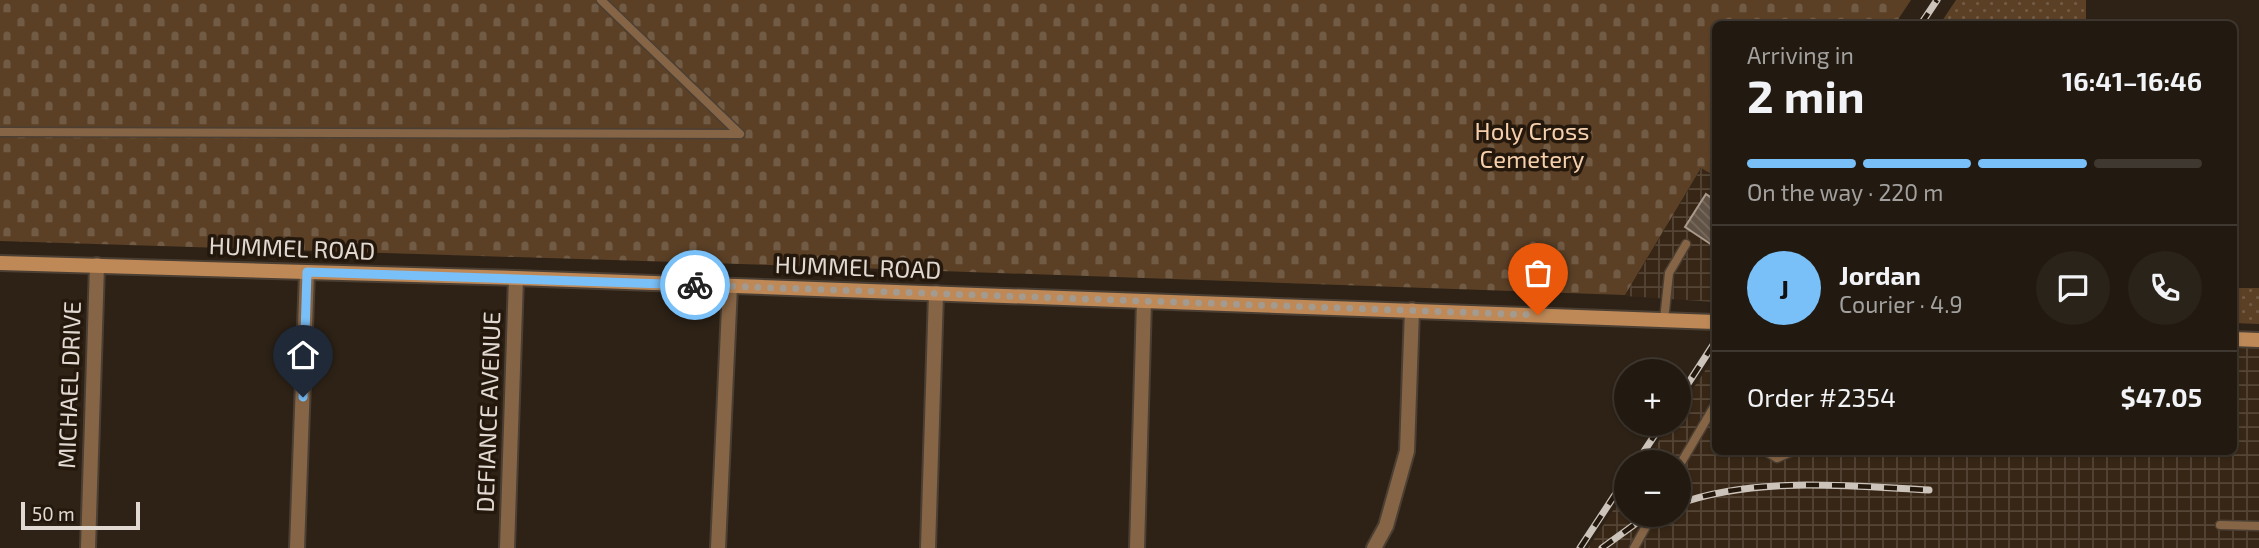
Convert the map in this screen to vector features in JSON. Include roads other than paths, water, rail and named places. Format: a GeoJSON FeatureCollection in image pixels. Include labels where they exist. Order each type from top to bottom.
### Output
{"type":"FeatureCollection","features":[{"type":"Feature","properties":{"kind":"street","name":"HUMMEL ROAD"},"geometry":{"type":"LineString","coordinates":[[0,263],[516,278],[1712,322]]}},
{"type":"Feature","properties":{"kind":"street","name":"MICHAEL DRIVE"},"geometry":{"type":"LineString","coordinates":[[88,548],[97,265]]}},
{"type":"Feature","properties":{"kind":"street"},"geometry":{"type":"LineString","coordinates":[[297,548],[307,272]]}},
{"type":"Feature","properties":{"kind":"street","name":"DEFIANCE AVENUE"},"geometry":{"type":"LineString","coordinates":[[507,548],[516,278]]}},
{"type":"Feature","properties":{"kind":"street"},"geometry":{"type":"LineString","coordinates":[[718,548],[730,286]]}},
{"type":"Feature","properties":{"kind":"street"},"geometry":{"type":"LineString","coordinates":[[928,548],[936,293]]}},
{"type":"Feature","properties":{"kind":"street"},"geometry":{"type":"LineString","coordinates":[[1137,548],[1144,301]]}},
{"type":"Feature","properties":{"kind":"street"},"geometry":{"type":"LineString","coordinates":[[1374,548],[1386,526],[1407,451],[1412,310]]}},
{"type":"Feature","properties":{"kind":"street"},"geometry":{"type":"LineString","coordinates":[[2237,339],[2259,340]]}},
{"type":"Feature","properties":{"kind":"lane"},"geometry":{"type":"LineString","coordinates":[[0,132],[740,134],[601,0]]}},
{"type":"Feature","properties":{"kind":"lane"},"geometry":{"type":"LineString","coordinates":[[1664,320],[1669,273],[1686,244]]}},
{"type":"Feature","properties":{"kind":"lane"},"geometry":{"type":"LineString","coordinates":[[1689,450],[1712,410]]}},
{"type":"Feature","properties":{"kind":"lane"},"geometry":{"type":"LineString","coordinates":[[2220,525],[2259,526]]}},
{"type":"Feature","properties":{"kind":"lane"},"geometry":{"type":"LineString","coordinates":[[1633,548],[1645,527]]}},
{"type":"Feature","properties":{"kind":"railway"},"geometry":{"type":"LineString","coordinates":[[1923,21],[1937,0]]}},
{"type":"Feature","properties":{"kind":"railway"},"geometry":{"type":"LineString","coordinates":[[1691,379],[1712,347]]}},
{"type":"Feature","properties":{"kind":"railway"},"geometry":{"type":"LineString","coordinates":[[1645,450],[1654,436]]}},
{"type":"Feature","properties":{"kind":"railway"},"geometry":{"type":"LineString","coordinates":[[1691,500],[1739,489],[1770,486],[1835,485],[1929,490]]}},
{"type":"Feature","properties":{"kind":"railway"},"geometry":{"type":"LineString","coordinates":[[1580,548],[1614,496]]}},
{"type":"Feature","properties":{"kind":"railway"},"geometry":{"type":"LineString","coordinates":[[1602,548],[1631,527]]}},
{"type":"Feature","properties":{"kind":"park label","name":"Holy Cross Cemetery"},"geometry":{"type":"Point","coordinates":[1532,146]}}]}
